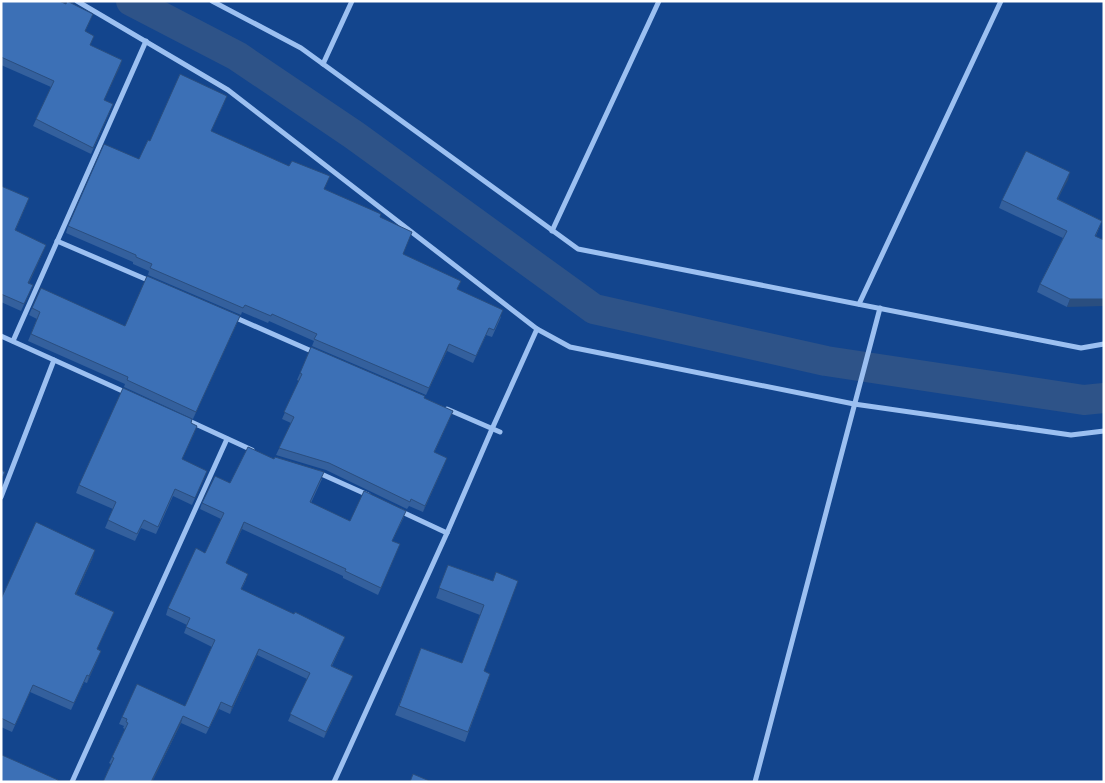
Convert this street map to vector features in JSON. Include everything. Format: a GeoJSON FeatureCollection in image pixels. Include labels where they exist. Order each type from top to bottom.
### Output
{"type":"FeatureCollection","features":[{"type":"Feature","properties":{"kind":"street"},"geometry":{"type":"LineString","coordinates":[[77,1],[228,90],[538,329],[570,347],[854,404],[1071,435],[1104,431]]}},
{"type":"Feature","properties":{"kind":"street"},"geometry":{"type":"LineString","coordinates":[[212,1],[301,48],[578,249],[1081,348],[1104,344]]}},
{"type":"Feature","properties":{"kind":"street"},"geometry":{"type":"LineString","coordinates":[[323,64],[352,1]]}},
{"type":"Feature","properties":{"kind":"street"},"geometry":{"type":"LineString","coordinates":[[552,230],[660,1]]}},
{"type":"Feature","properties":{"kind":"street"},"geometry":{"type":"LineString","coordinates":[[859,304],[1000,1]]}},
{"type":"Feature","properties":{"kind":"street"},"geometry":{"type":"LineString","coordinates":[[13,341],[146,40]]}},
{"type":"Feature","properties":{"kind":"street"},"geometry":{"type":"LineString","coordinates":[[57,241],[157,284]]}},
{"type":"Feature","properties":{"kind":"street"},"geometry":{"type":"LineString","coordinates":[[755,782],[880,308]]}},
{"type":"Feature","properties":{"kind":"street"},"geometry":{"type":"LineString","coordinates":[[229,315],[320,354]]}},
{"type":"Feature","properties":{"kind":"street"},"geometry":{"type":"LineString","coordinates":[[334,782],[538,329]]}},
{"type":"Feature","properties":{"kind":"street"},"geometry":{"type":"LineString","coordinates":[[1,336],[132,396]]}},
{"type":"Feature","properties":{"kind":"street"},"geometry":{"type":"LineString","coordinates":[[1,497],[54,360]]}},
{"type":"Feature","properties":{"kind":"street"},"geometry":{"type":"LineString","coordinates":[[438,405],[500,432]]}},
{"type":"Feature","properties":{"kind":"street"},"geometry":{"type":"LineString","coordinates":[[184,419],[255,452]]}},
{"type":"Feature","properties":{"kind":"street"},"geometry":{"type":"LineString","coordinates":[[72,782],[228,439]]}},
{"type":"Feature","properties":{"kind":"street"},"geometry":{"type":"LineString","coordinates":[[310,470],[328,476],[370,497]]}},
{"type":"Feature","properties":{"kind":"street"},"geometry":{"type":"LineString","coordinates":[[396,509],[447,533]]}},
{"type":"Feature","properties":{"kind":"building"},"geometry":{"type":"Polygon","coordinates":[[[1,1],[59,1],[66,4],[67,1],[93,14],[85,31],[94,36],[90,45],[122,60],[104,100],[113,104],[93,148],[36,119],[54,81],[1,57],[1,1]]]}},
{"type":"Feature","properties":{"kind":"building"},"geometry":{"type":"Polygon","coordinates":[[[180,74],[227,96],[211,131],[289,166],[292,161],[330,176],[324,189],[381,214],[380,217],[412,232],[403,254],[461,281],[457,289],[503,310],[494,330],[489,328],[476,356],[449,344],[429,388],[314,339],[317,334],[272,314],[271,316],[245,305],[243,308],[150,268],[152,264],[136,257],[136,255],[68,226],[104,144],[139,159],[148,140],[150,141],[180,74]]]}},
{"type":"Feature","properties":{"kind":"building"},"geometry":{"type":"Polygon","coordinates":[[[1026,151],[1070,172],[1057,199],[1102,221],[1095,236],[1104,240],[1104,299],[1070,299],[1040,284],[1067,231],[1002,200],[1026,151]]]}},
{"type":"Feature","properties":{"kind":"building"},"geometry":{"type":"Polygon","coordinates":[[[1,186],[29,198],[15,230],[46,245],[28,283],[33,285],[24,304],[1,294],[1,186]]]}},
{"type":"Feature","properties":{"kind":"building"},"geometry":{"type":"Polygon","coordinates":[[[147,276],[240,316],[196,412],[127,380],[128,377],[31,334],[40,312],[32,308],[41,288],[125,326],[147,276]]]}},
{"type":"Feature","properties":{"kind":"building"},"geometry":{"type":"Polygon","coordinates":[[[311,347],[425,396],[424,398],[453,411],[434,452],[447,458],[425,506],[411,499],[410,502],[329,463],[279,448],[294,417],[284,412],[302,374],[300,373],[311,347]]]}},
{"type":"Feature","properties":{"kind":"building"},"geometry":{"type":"Polygon","coordinates":[[[123,388],[192,419],[191,423],[197,426],[182,459],[207,471],[195,498],[175,489],[158,527],[144,520],[137,534],[108,520],[116,502],[79,485],[123,388]]]}},
{"type":"Feature","properties":{"kind":"building"},"geometry":{"type":"Polygon","coordinates":[[[248,447],[274,459],[275,457],[324,472],[310,502],[350,521],[364,491],[406,511],[392,541],[400,544],[381,588],[345,571],[346,569],[244,522],[226,563],[248,574],[241,589],[294,614],[295,612],[345,637],[331,666],[353,676],[326,732],[290,714],[310,673],[259,649],[232,707],[221,702],[209,728],[183,716],[151,782],[103,782],[128,723],[126,722],[127,719],[122,717],[137,684],[185,706],[215,640],[186,627],[190,618],[168,608],[196,548],[205,553],[224,513],[202,503],[215,476],[230,483],[248,447]]]}},
{"type":"Feature","properties":{"kind":"building"},"geometry":{"type":"Polygon","coordinates":[[[1,470],[5,472],[1,480],[1,470]]]}},
{"type":"Feature","properties":{"kind":"building"},"geometry":{"type":"Polygon","coordinates":[[[36,522],[95,550],[75,594],[114,612],[97,649],[101,651],[74,703],[33,685],[15,725],[1,718],[1,599],[36,522]]]}},
{"type":"Feature","properties":{"kind":"building"},"geometry":{"type":"Polygon","coordinates":[[[448,565],[493,581],[496,572],[518,581],[484,671],[490,674],[468,732],[399,706],[421,648],[462,663],[484,605],[439,588],[448,565]]]}},
{"type":"Feature","properties":{"kind":"building"},"geometry":{"type":"Polygon","coordinates":[[[2,755],[58,780],[57,782],[1,782],[2,755]]]}},
{"type":"Feature","properties":{"kind":"building"},"geometry":{"type":"Polygon","coordinates":[[[413,774],[432,782],[410,782],[413,774]]]}},
{"type":"Feature","properties":{"kind":"waterway"},"geometry":{"type":"LineString","coordinates":[[131,1],[237,56],[354,135],[594,309],[826,361],[1084,400],[1104,398]]}}]}
